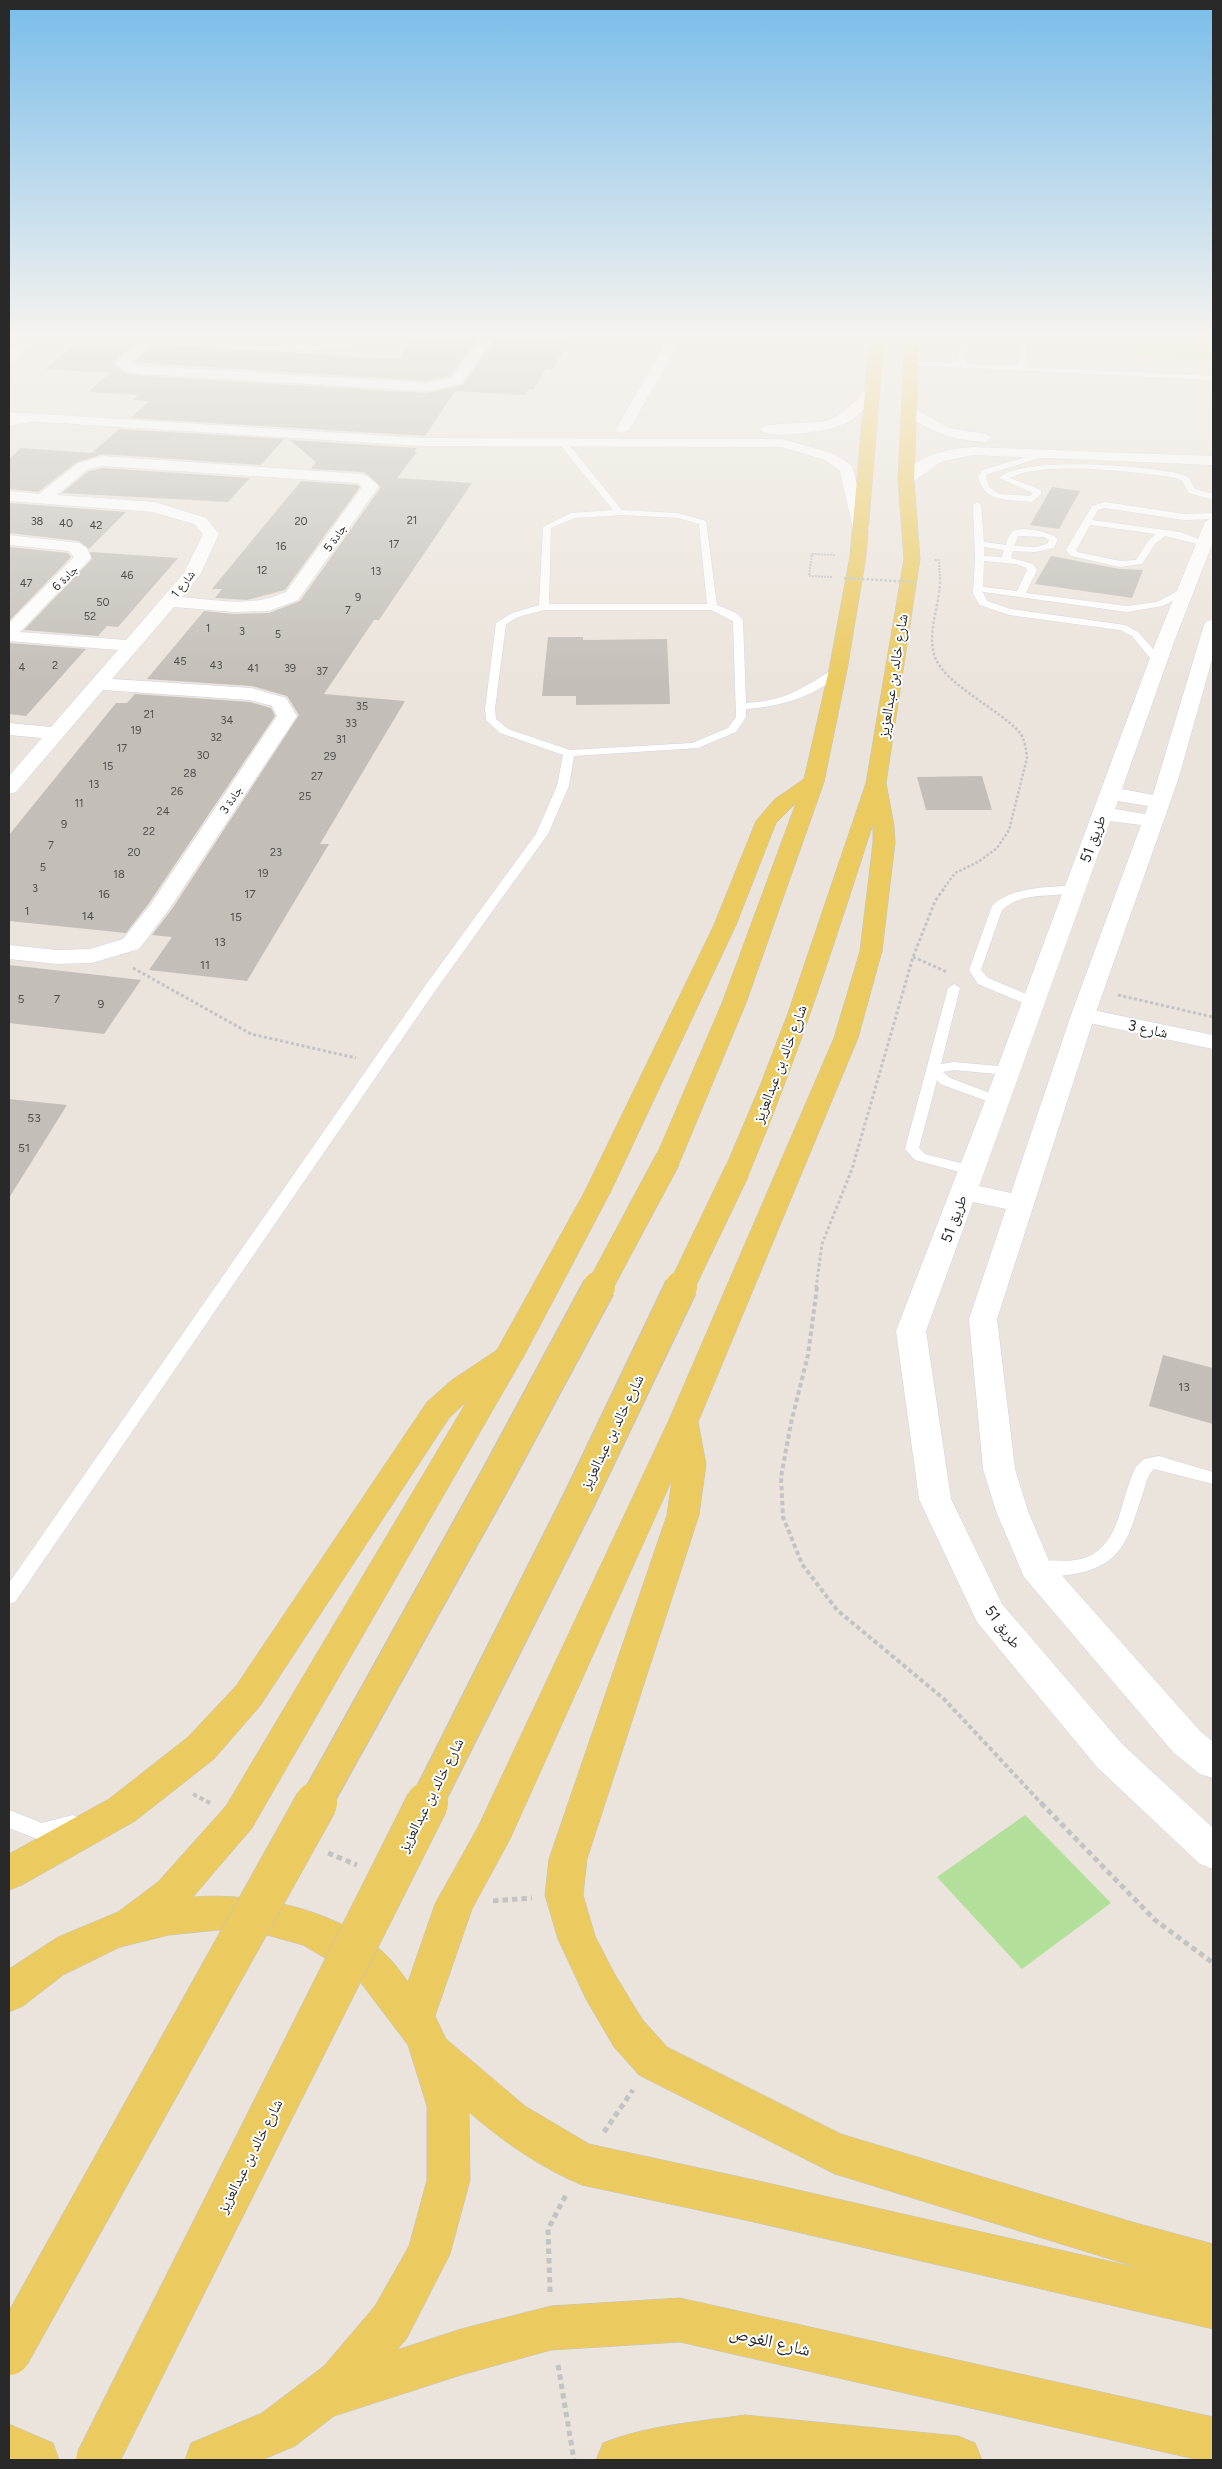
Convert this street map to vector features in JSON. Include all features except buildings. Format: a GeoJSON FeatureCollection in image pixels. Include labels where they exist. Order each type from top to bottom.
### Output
{"type":"FeatureCollection","features":[{"type":"Feature","properties":{"kind":"main road"},"geometry":{"type":"LineString","coordinates":[[9,2354],[500,1471],[668,1159],[734,1003],[814,782],[838,670],[861,529],[868,453]]}},
{"type":"Feature","properties":{"kind":"main road","name":"شارع خالد بن عبدالعزيز"},"geometry":{"type":"LineString","coordinates":[[97,2460],[580,1500],[737,1171],[773,1086],[800,1013],[876,783],[912,559],[906,480],[907,453]]}},
{"type":"Feature","properties":{"kind":"main road"},"geometry":{"type":"LineString","coordinates":[[131,1925],[171,1894],[239,1817],[510,1354],[598,1192],[725,925],[766,821],[782,803],[814,782]]}},
{"type":"Feature","properties":{"kind":"main road"},"geometry":{"type":"LineString","coordinates":[[208,2460],[239,2451],[285,2426],[329,2395],[366,2357],[398,2316],[422,2272],[439,2226],[448,2180],[450,2135],[445,2092],[424,2035],[441,1947],[454,1904],[491,1839],[683,1422],[846,1038],[871,951],[884,843],[884,826],[876,783]]}},
{"type":"Feature","properties":{"kind":"main road"},"geometry":{"type":"LineString","coordinates":[[9,1873],[122,1810],[201,1748],[248,1696],[438,1410],[463,1388],[510,1354]]}},
{"type":"Feature","properties":{"kind":"main road"},"geometry":{"type":"LineString","coordinates":[[683,1422],[690,1464],[683,1515],[568,1859],[564,1895],[577,1939],[600,1986],[628,2033],[653,2062],[835,2153],[1132,2244],[1213,2266]]}},
{"type":"Feature","properties":{"kind":"main road"},"geometry":{"type":"LineString","coordinates":[[9,1993],[49,1963],[89,1942],[131,1925],[173,1916],[214,1912],[255,1915],[293,1923],[330,1938],[362,1959],[391,1985],[424,2035],[510,2121],[582,2164],[764,2203],[1213,2307]]}},
{"type":"Feature","properties":{"kind":"main road","name":"شارع الغوص"},"geometry":{"type":"LineString","coordinates":[[329,2395],[461,2352],[551,2328],[680,2320],[1213,2440]]}},
{"type":"Feature","properties":{"kind":"main road"},"geometry":{"type":"LineString","coordinates":[[620,2460],[650,2452],[745,2438],[958,2460]]}},
{"type":"Feature","properties":{"kind":"main road"},"geometry":{"type":"LineString","coordinates":[[9,2447],[36,2460]]}},
{"type":"Feature","properties":{"kind":"street"},"geometry":{"type":"LineString","coordinates":[[819,453],[830,457],[847,469],[861,529]]}},
{"type":"Feature","properties":{"kind":"street"},"geometry":{"type":"LineString","coordinates":[[906,480],[928,460],[949,453]]}},
{"type":"Feature","properties":{"kind":"street"},"geometry":{"type":"LineString","coordinates":[[1043,454],[1213,461]]}},
{"type":"Feature","properties":{"kind":"street"},"geometry":{"type":"LineString","coordinates":[[1166,460],[1213,474]]}},
{"type":"Feature","properties":{"kind":"street","name":"جادة 5"},"geometry":{"type":"LineString","coordinates":[[42,499],[83,466],[103,461],[342,477],[362,479],[371,486],[292,596],[269,606],[234,607],[169,601]]}},
{"type":"Feature","properties":{"kind":"street","name":"شارع 1"},"geometry":{"type":"LineString","coordinates":[[9,496],[155,507],[200,521],[211,534],[192,575],[9,788]]}},
{"type":"Feature","properties":{"kind":"street","name":"طريق 51"},"geometry":{"type":"LineString","coordinates":[[1209,532],[1158,661],[1032,1002],[998,1101],[911,1331],[935,1499],[989,1613],[1110,1756],[1213,1852]]}},
{"type":"Feature","properties":{"kind":"street","name":"جادة 6"},"geometry":{"type":"LineString","coordinates":[[9,540],[73,547],[81,552],[83,558],[9,634]]}},
{"type":"Feature","properties":{"kind":"street","name":"جادة 6"},"geometry":{"type":"LineString","coordinates":[[9,634],[131,646]]}},
{"type":"Feature","properties":{"kind":"street"},"geometry":{"type":"LineString","coordinates":[[1211,641],[1156,812],[1083,1015],[983,1319],[999,1469],[1012,1511],[1036,1568],[1187,1742],[1213,1763]]}},
{"type":"Feature","properties":{"kind":"street","name":"جادة 3"},"geometry":{"type":"LineString","coordinates":[[9,952],[57,957],[92,956],[131,944],[159,908],[287,716],[280,702],[251,694],[98,684]]}},
{"type":"Feature","properties":{"kind":"street"},"geometry":{"type":"LineString","coordinates":[[9,729],[56,733]]}},
{"type":"Feature","properties":{"kind":"street"},"geometry":{"type":"LineString","coordinates":[[1106,803],[1156,812]]}},
{"type":"Feature","properties":{"kind":"street","name":"شارع 3"},"geometry":{"type":"LineString","coordinates":[[1083,1015],[1213,1042]]}},
{"type":"Feature","properties":{"kind":"street"},"geometry":{"type":"LineString","coordinates":[[968,1181],[1021,1204]]}},
{"type":"Feature","properties":{"kind":"lane"},"geometry":{"type":"LineString","coordinates":[[571,453],[620,513]]}},
{"type":"Feature","properties":{"kind":"lane"},"geometry":{"type":"LineString","coordinates":[[1043,454],[985,472],[982,476],[985,488],[998,496],[1032,499],[1038,492],[1003,478],[1007,474],[1024,468],[1128,469],[1185,478],[1196,494],[1213,497]]}},
{"type":"Feature","properties":{"kind":"lane"},"geometry":{"type":"LineString","coordinates":[[976,505],[980,558],[979,598],[983,603],[999,610],[1109,624],[1135,634],[1158,661]]}},
{"type":"Feature","properties":{"kind":"lane"},"geometry":{"type":"LineString","coordinates":[[1179,516],[1168,534],[1152,542],[1138,562],[1120,564],[1074,554],[1071,550],[1095,508],[1098,506],[1179,516],[1213,516]]}},
{"type":"Feature","properties":{"kind":"lane"},"geometry":{"type":"LineString","coordinates":[[544,607],[546,527],[575,515],[620,513],[687,516],[703,523],[712,607]]}},
{"type":"Feature","properties":{"kind":"lane"},"geometry":{"type":"LineString","coordinates":[[1087,522],[1168,534],[1209,532]]}},
{"type":"Feature","properties":{"kind":"lane"},"geometry":{"type":"LineString","coordinates":[[979,544],[1010,547],[1006,560]]}},
{"type":"Feature","properties":{"kind":"lane"},"geometry":{"type":"LineString","coordinates":[[980,558],[1022,562],[1032,568],[1020,595]]}},
{"type":"Feature","properties":{"kind":"lane"},"geometry":{"type":"LineString","coordinates":[[979,589],[1114,608],[1150,606],[1186,590]]}},
{"type":"Feature","properties":{"kind":"lane"},"geometry":{"type":"LineString","coordinates":[[544,607],[712,607],[733,615],[738,620],[741,717],[732,730],[694,746],[569,753],[504,731],[491,720],[490,709],[500,623],[515,615],[544,607]]}},
{"type":"Feature","properties":{"kind":"lane"},"geometry":{"type":"LineString","coordinates":[[1109,624],[1120,617],[1114,608]]}},
{"type":"Feature","properties":{"kind":"lane"},"geometry":{"type":"LineString","coordinates":[[742,706],[779,704],[794,699],[838,670]]}},
{"type":"Feature","properties":{"kind":"lane"},"geometry":{"type":"LineString","coordinates":[[9,1597],[379,1063],[542,834],[564,786],[569,753]]}},
{"type":"Feature","properties":{"kind":"lane"},"geometry":{"type":"LineString","coordinates":[[1032,1002],[991,985],[977,976],[975,970],[993,919],[999,905],[1012,898],[1074,889]]}},
{"type":"Feature","properties":{"kind":"lane"},"geometry":{"type":"LineString","coordinates":[[954,988],[912,1149],[920,1157],[968,1181]]}},
{"type":"Feature","properties":{"kind":"lane"},"geometry":{"type":"LineString","coordinates":[[933,1069],[954,1066],[1008,1071]]}},
{"type":"Feature","properties":{"kind":"lane"},"geometry":{"type":"LineString","coordinates":[[933,1069],[945,1081],[998,1101]]}},
{"type":"Feature","properties":{"kind":"lane"},"geometry":{"type":"LineString","coordinates":[[1036,1568],[1054,1570],[1087,1564],[1112,1548],[1120,1536],[1142,1472],[1150,1463],[1159,1462],[1213,1478]]}},
{"type":"Feature","properties":{"kind":"lane"},"geometry":{"type":"LineString","coordinates":[[9,1819],[42,1832],[122,1810]]}},
{"type":"Feature","properties":{"kind":"path"},"geometry":{"type":"LineString","coordinates":[[812,554],[808,576],[915,582]]}},
{"type":"Feature","properties":{"kind":"path"},"geometry":{"type":"LineString","coordinates":[[939,560],[940,584]]}},
{"type":"Feature","properties":{"kind":"path"},"geometry":{"type":"LineString","coordinates":[[106,952],[251,1034],[379,1063]]}},
{"type":"Feature","properties":{"kind":"path"},"geometry":{"type":"LineString","coordinates":[[1093,989],[1213,1017]]}},
{"type":"Feature","properties":{"kind":"green space"},"geometry":{"type":"Polygon","coordinates":[[[1025,1815],[1111,1903],[1022,1969],[937,1877],[1025,1815]]]}}]}
